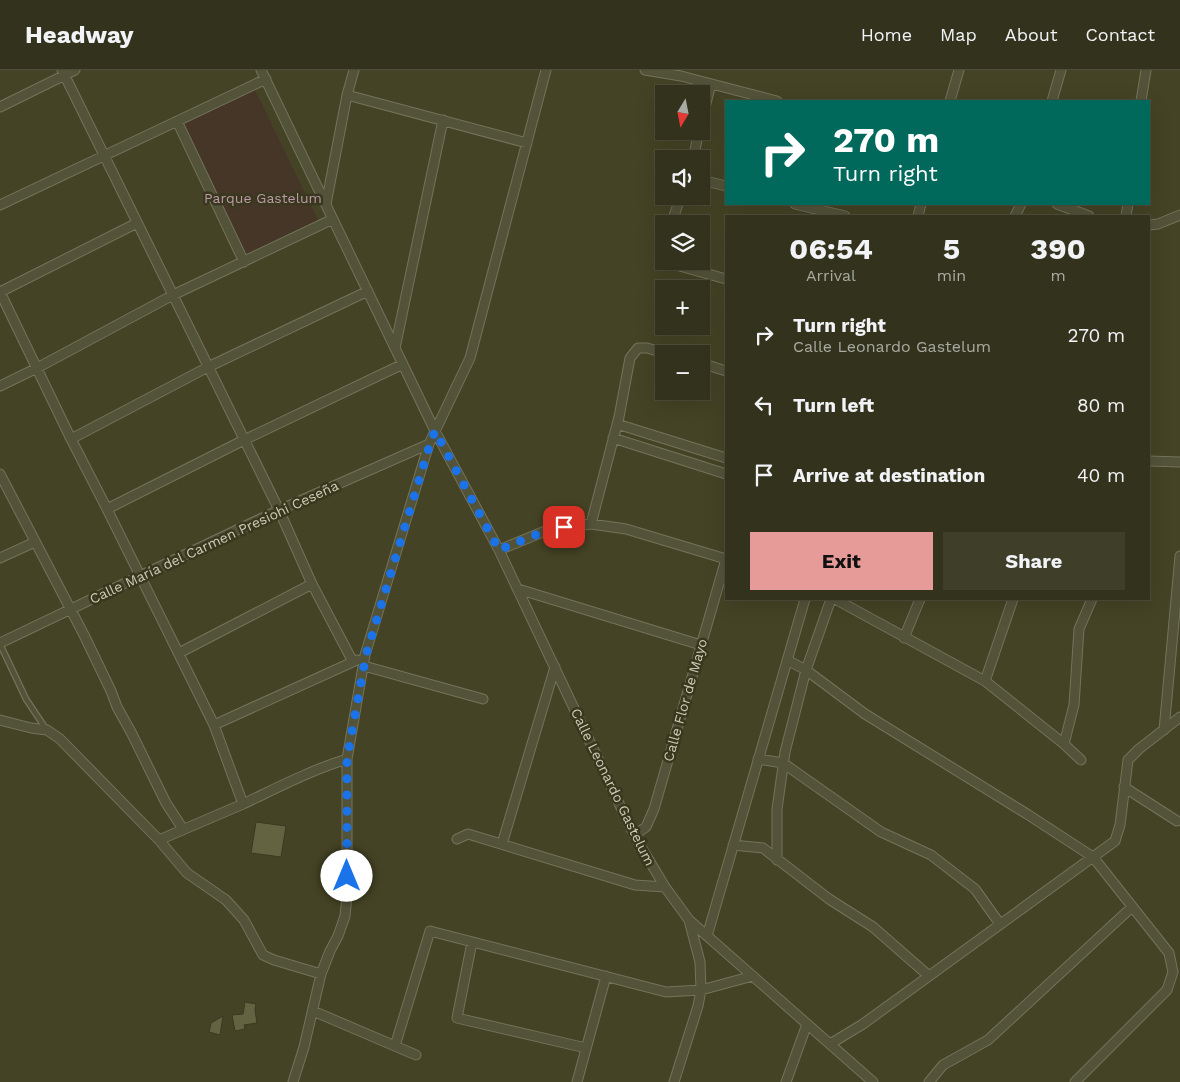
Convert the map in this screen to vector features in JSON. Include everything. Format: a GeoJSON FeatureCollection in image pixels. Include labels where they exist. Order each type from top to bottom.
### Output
{"type":"FeatureCollection","features":[{"type":"Feature","properties":{"kind":"street"},"geometry":{"type":"LineString","coordinates":[[0,107],[63,72],[75,70]]}},
{"type":"Feature","properties":{"kind":"street","name":"Calle Leonardo Gastelum"},"geometry":{"type":"LineString","coordinates":[[261,70],[435,431],[499,550],[634,835],[664,887],[689,920],[873,1082]]}},
{"type":"Feature","properties":{"kind":"street"},"geometry":{"type":"LineString","coordinates":[[326,204],[347,95],[354,70]]}},
{"type":"Feature","properties":{"kind":"street"},"geometry":{"type":"LineString","coordinates":[[293,1082],[304,1047],[321,974],[345,916],[347,896],[347,759],[366,655],[430,444],[470,358],[546,70]]}},
{"type":"Feature","properties":{"kind":"street"},"geometry":{"type":"LineString","coordinates":[[646,70],[681,76],[773,100]]}},
{"type":"Feature","properties":{"kind":"street"},"geometry":{"type":"LineString","coordinates":[[950,100],[959,70]]}},
{"type":"Feature","properties":{"kind":"street"},"geometry":{"type":"LineString","coordinates":[[1052,100],[1061,70]]}},
{"type":"Feature","properties":{"kind":"street"},"geometry":{"type":"LineString","coordinates":[[1142,100],[1146,70]]}},
{"type":"Feature","properties":{"kind":"street"},"geometry":{"type":"LineString","coordinates":[[63,72],[279,510],[312,584],[353,662]]}},
{"type":"Feature","properties":{"kind":"street"},"geometry":{"type":"LineString","coordinates":[[0,205],[266,79]]}},
{"type":"Feature","properties":{"kind":"street"},"geometry":{"type":"LineString","coordinates":[[710,88],[711,84]]}},
{"type":"Feature","properties":{"kind":"street"},"geometry":{"type":"LineString","coordinates":[[347,95],[527,143]]}},
{"type":"Feature","properties":{"kind":"street"},"geometry":{"type":"LineString","coordinates":[[395,348],[443,120]]}},
{"type":"Feature","properties":{"kind":"street"},"geometry":{"type":"LineString","coordinates":[[177,121],[244,262]]}},
{"type":"Feature","properties":{"kind":"street"},"geometry":{"type":"LineString","coordinates":[[710,182],[725,186]]}},
{"type":"Feature","properties":{"kind":"street"},"geometry":{"type":"LineString","coordinates":[[799,205],[841,215]]}},
{"type":"Feature","properties":{"kind":"street"},"geometry":{"type":"LineString","coordinates":[[1060,205],[1085,215]]}},
{"type":"Feature","properties":{"kind":"street"},"geometry":{"type":"LineString","coordinates":[[1150,225],[1158,224],[1180,215]]}},
{"type":"Feature","properties":{"kind":"street"},"geometry":{"type":"LineString","coordinates":[[0,386],[173,295],[333,220]]}},
{"type":"Feature","properties":{"kind":"street"},"geometry":{"type":"LineString","coordinates":[[137,223],[0,292],[71,439],[214,724],[243,804]]}},
{"type":"Feature","properties":{"kind":"street"},"geometry":{"type":"LineString","coordinates":[[694,270],[725,279]]}},
{"type":"Feature","properties":{"kind":"street"},"geometry":{"type":"LineString","coordinates":[[71,439],[208,367],[368,291]]}},
{"type":"Feature","properties":{"kind":"street"},"geometry":{"type":"LineString","coordinates":[[591,524],[617,424],[630,358],[638,348],[655,350]]}},
{"type":"Feature","properties":{"kind":"street"},"geometry":{"type":"LineString","coordinates":[[107,509],[244,440],[403,364]]}},
{"type":"Feature","properties":{"kind":"street"},"geometry":{"type":"LineString","coordinates":[[710,366],[725,371]]}},
{"type":"Feature","properties":{"kind":"street"},"geometry":{"type":"LineString","coordinates":[[617,424],[725,458]]}},
{"type":"Feature","properties":{"kind":"street"},"geometry":{"type":"LineString","coordinates":[[613,438],[725,474]]}},
{"type":"Feature","properties":{"kind":"street","name":"Calle María del Carmen Presiohi Ceseña"},"geometry":{"type":"LineString","coordinates":[[0,644],[279,510],[430,444]]}},
{"type":"Feature","properties":{"kind":"street"},"geometry":{"type":"LineString","coordinates":[[1150,461],[1180,462]]}},
{"type":"Feature","properties":{"kind":"street"},"geometry":{"type":"LineString","coordinates":[[0,474],[70,609],[117,707],[166,802],[183,829]]}},
{"type":"Feature","properties":{"kind":"street"},"geometry":{"type":"LineString","coordinates":[[499,550],[550,529],[591,524],[626,529],[725,559]]}},
{"type":"Feature","properties":{"kind":"street"},"geometry":{"type":"LineString","coordinates":[[0,558],[35,542]]}},
{"type":"Feature","properties":{"kind":"street"},"geometry":{"type":"LineString","coordinates":[[1164,730],[1180,556]]}},
{"type":"Feature","properties":{"kind":"street","name":"Calle Flor de Mayo"},"geometry":{"type":"LineString","coordinates":[[634,835],[646,827],[654,809],[725,562]]}},
{"type":"Feature","properties":{"kind":"street"},"geometry":{"type":"LineString","coordinates":[[178,653],[312,584]]}},
{"type":"Feature","properties":{"kind":"street"},"geometry":{"type":"LineString","coordinates":[[518,589],[701,645]]}},
{"type":"Feature","properties":{"kind":"street"},"geometry":{"type":"LineString","coordinates":[[707,936],[805,600]]}},
{"type":"Feature","properties":{"kind":"street"},"geometry":{"type":"LineString","coordinates":[[777,860],[777,809],[784,752],[806,670],[831,600]]}},
{"type":"Feature","properties":{"kind":"street"},"geometry":{"type":"LineString","coordinates":[[837,600],[985,681],[1064,744],[1081,760]]}},
{"type":"Feature","properties":{"kind":"street"},"geometry":{"type":"LineString","coordinates":[[904,638],[920,600]]}},
{"type":"Feature","properties":{"kind":"street"},"geometry":{"type":"LineString","coordinates":[[985,681],[1013,600]]}},
{"type":"Feature","properties":{"kind":"street"},"geometry":{"type":"LineString","coordinates":[[1064,744],[1074,705],[1079,629],[1092,600]]}},
{"type":"Feature","properties":{"kind":"street"},"geometry":{"type":"LineString","coordinates":[[214,724],[366,655]]}},
{"type":"Feature","properties":{"kind":"street"},"geometry":{"type":"LineString","coordinates":[[787,660],[806,670],[865,714],[1093,857],[1169,953],[1173,972],[1167,990],[1075,1082]]}},
{"type":"Feature","properties":{"kind":"street"},"geometry":{"type":"LineString","coordinates":[[364,666],[483,700]]}},
{"type":"Feature","properties":{"kind":"street"},"geometry":{"type":"LineString","coordinates":[[502,844],[555,667]]}},
{"type":"Feature","properties":{"kind":"street"},"geometry":{"type":"LineString","coordinates":[[830,1044],[863,1024],[1115,840],[1120,825],[1128,760],[1139,749],[1180,718]]}},
{"type":"Feature","properties":{"kind":"street"},"geometry":{"type":"LineString","coordinates":[[0,720],[47,730],[60,739],[159,840],[187,873],[226,900],[244,920],[263,954],[274,960],[321,974]]}},
{"type":"Feature","properties":{"kind":"street"},"geometry":{"type":"LineString","coordinates":[[159,840],[330,764],[347,759]]}},
{"type":"Feature","properties":{"kind":"street"},"geometry":{"type":"LineString","coordinates":[[758,759],[783,763],[881,832],[930,856],[974,889],[1000,924]]}},
{"type":"Feature","properties":{"kind":"street"},"geometry":{"type":"LineString","coordinates":[[1124,787],[1179,818]]}},
{"type":"Feature","properties":{"kind":"street"},"geometry":{"type":"LineString","coordinates":[[457,839],[468,834],[634,885],[664,887]]}},
{"type":"Feature","properties":{"kind":"street"},"geometry":{"type":"LineString","coordinates":[[733,845],[763,848],[829,899],[873,927],[929,976]]}},
{"type":"Feature","properties":{"kind":"street"},"geometry":{"type":"LineString","coordinates":[[929,1082],[943,1065],[988,1040],[1132,907]]}},
{"type":"Feature","properties":{"kind":"street"},"geometry":{"type":"LineString","coordinates":[[674,1082],[702,990],[700,962],[689,920]]}},
{"type":"Feature","properties":{"kind":"street"},"geometry":{"type":"LineString","coordinates":[[395,1046],[430,931],[666,992],[702,990],[753,976]]}},
{"type":"Feature","properties":{"kind":"street"},"geometry":{"type":"LineString","coordinates":[[472,942],[457,1018],[586,1048]]}},
{"type":"Feature","properties":{"kind":"street"},"geometry":{"type":"LineString","coordinates":[[577,1082],[606,976]]}},
{"type":"Feature","properties":{"kind":"street"},"geometry":{"type":"LineString","coordinates":[[313,1011],[416,1055]]}},
{"type":"Feature","properties":{"kind":"street"},"geometry":{"type":"LineString","coordinates":[[786,1082],[807,1024]]}},
{"type":"Feature","properties":{"kind":"lane"},"geometry":{"type":"LineString","coordinates":[[0,644],[26,699],[47,730]]}},
{"type":"Feature","properties":{"kind":"green space","name":"Parque Gastelum"},"geometry":{"type":"Polygon","coordinates":[[[255,90],[319,222],[245,256],[183,122],[255,90]]]}},
{"type":"Feature","properties":{"kind":"building"},"geometry":{"type":"Polygon","coordinates":[[[256,822],[286,826],[281,857],[251,853],[256,822]]]}},
{"type":"Feature","properties":{"kind":"building"},"geometry":{"type":"Polygon","coordinates":[[[245,1002],[256,1004],[257,1023],[244,1025],[245,1029],[235,1031],[232,1015],[243,1014],[245,1002]]]}},
{"type":"Feature","properties":{"kind":"building"},"geometry":{"type":"Polygon","coordinates":[[[223,1016],[220,1035],[209,1032],[211,1023],[223,1016]]]}},
{"type":"Feature","properties":{"kind":"route"},"geometry":{"type":"LineString","coordinates":[[347,876],[347,759],[366,655],[435,431],[499,550],[550,529],[564,527]]}}]}
